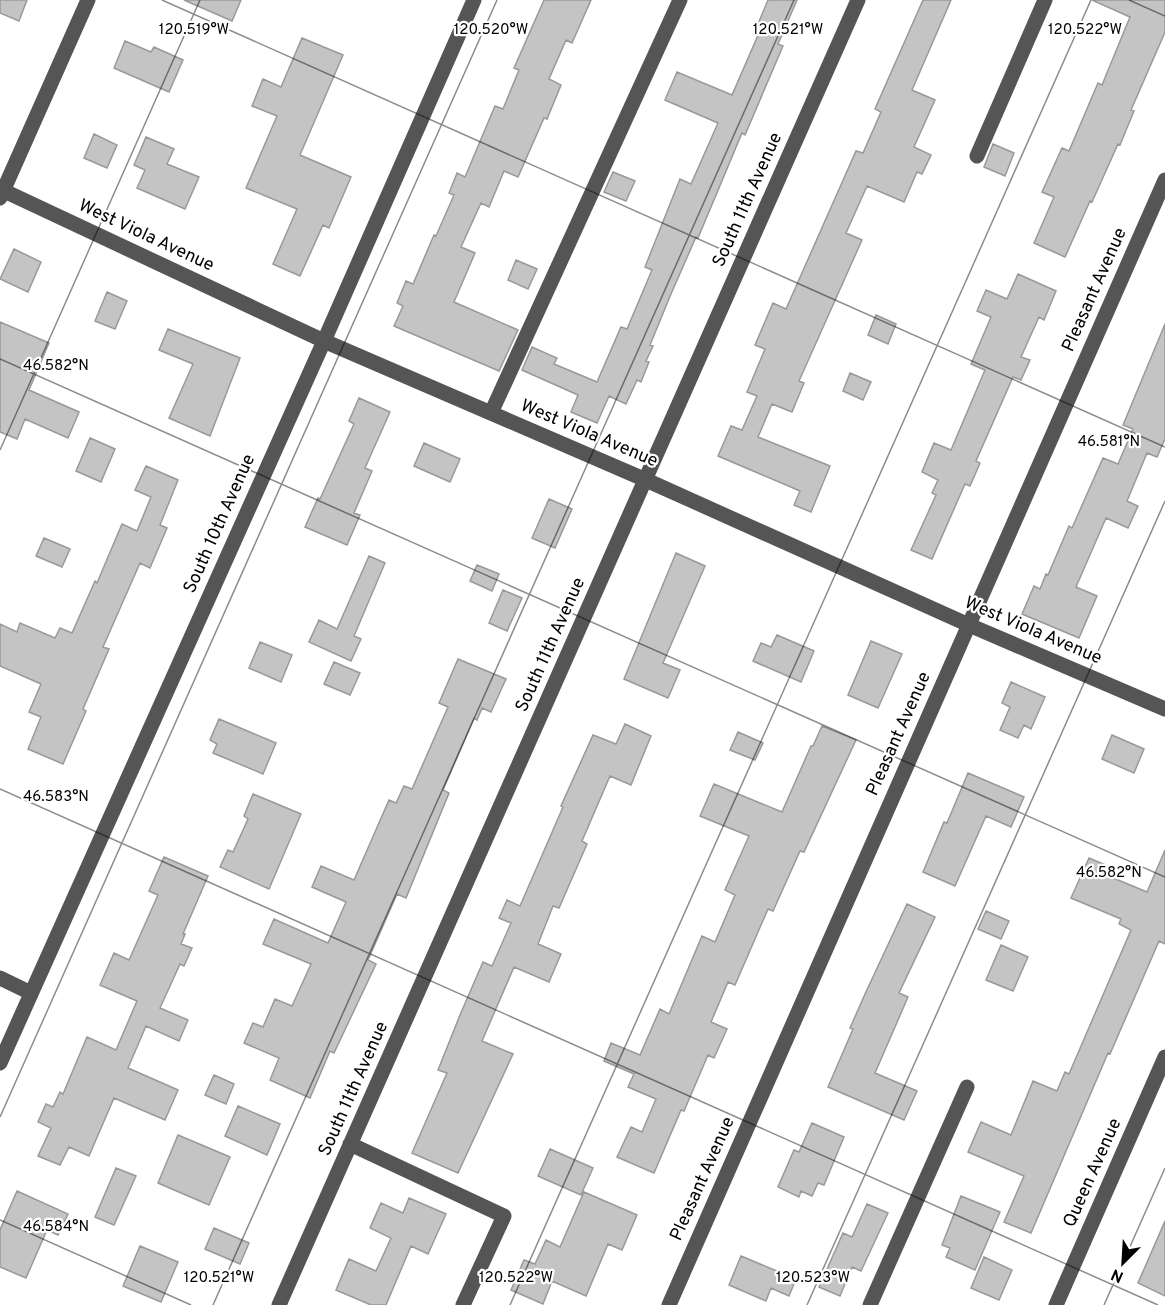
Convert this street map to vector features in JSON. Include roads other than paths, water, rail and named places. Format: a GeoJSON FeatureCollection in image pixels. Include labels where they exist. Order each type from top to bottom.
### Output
{"type":"FeatureCollection","features":[{"type":"Feature","properties":{"kind":"street"},"geometry":{"type":"LineString","coordinates":[[1,193],[88,0]]}},
{"type":"Feature","properties":{"kind":"street","name":"South 10th Avenue"},"geometry":{"type":"LineString","coordinates":[[0,1063],[324,341],[474,0]]}},
{"type":"Feature","properties":{"kind":"street"},"geometry":{"type":"LineString","coordinates":[[491,413],[680,0]]}},
{"type":"Feature","properties":{"kind":"street","name":"South 11th Avenue"},"geometry":{"type":"LineString","coordinates":[[279,1305],[858,0]]}},
{"type":"Feature","properties":{"kind":"street"},"geometry":{"type":"LineString","coordinates":[[977,156],[1045,0]]}},
{"type":"Feature","properties":{"kind":"street","name":"Pleasant Avenue"},"geometry":{"type":"LineString","coordinates":[[669,1305],[1165,180]]}},
{"type":"Feature","properties":{"kind":"street","name":"West Viola Avenue"},"geometry":{"type":"LineString","coordinates":[[1,193],[324,341],[1165,709]]}},
{"type":"Feature","properties":{"kind":"street"},"geometry":{"type":"LineString","coordinates":[[0,978],[31,993]]}},
{"type":"Feature","properties":{"kind":"street","name":"Queen Avenue"},"geometry":{"type":"LineString","coordinates":[[1056,1305],[1165,1057]]}},
{"type":"Feature","properties":{"kind":"street"},"geometry":{"type":"LineString","coordinates":[[870,1305],[967,1087]]}},
{"type":"Feature","properties":{"kind":"street"},"geometry":{"type":"LineString","coordinates":[[350,1144],[504,1216],[463,1305]]}}]}
